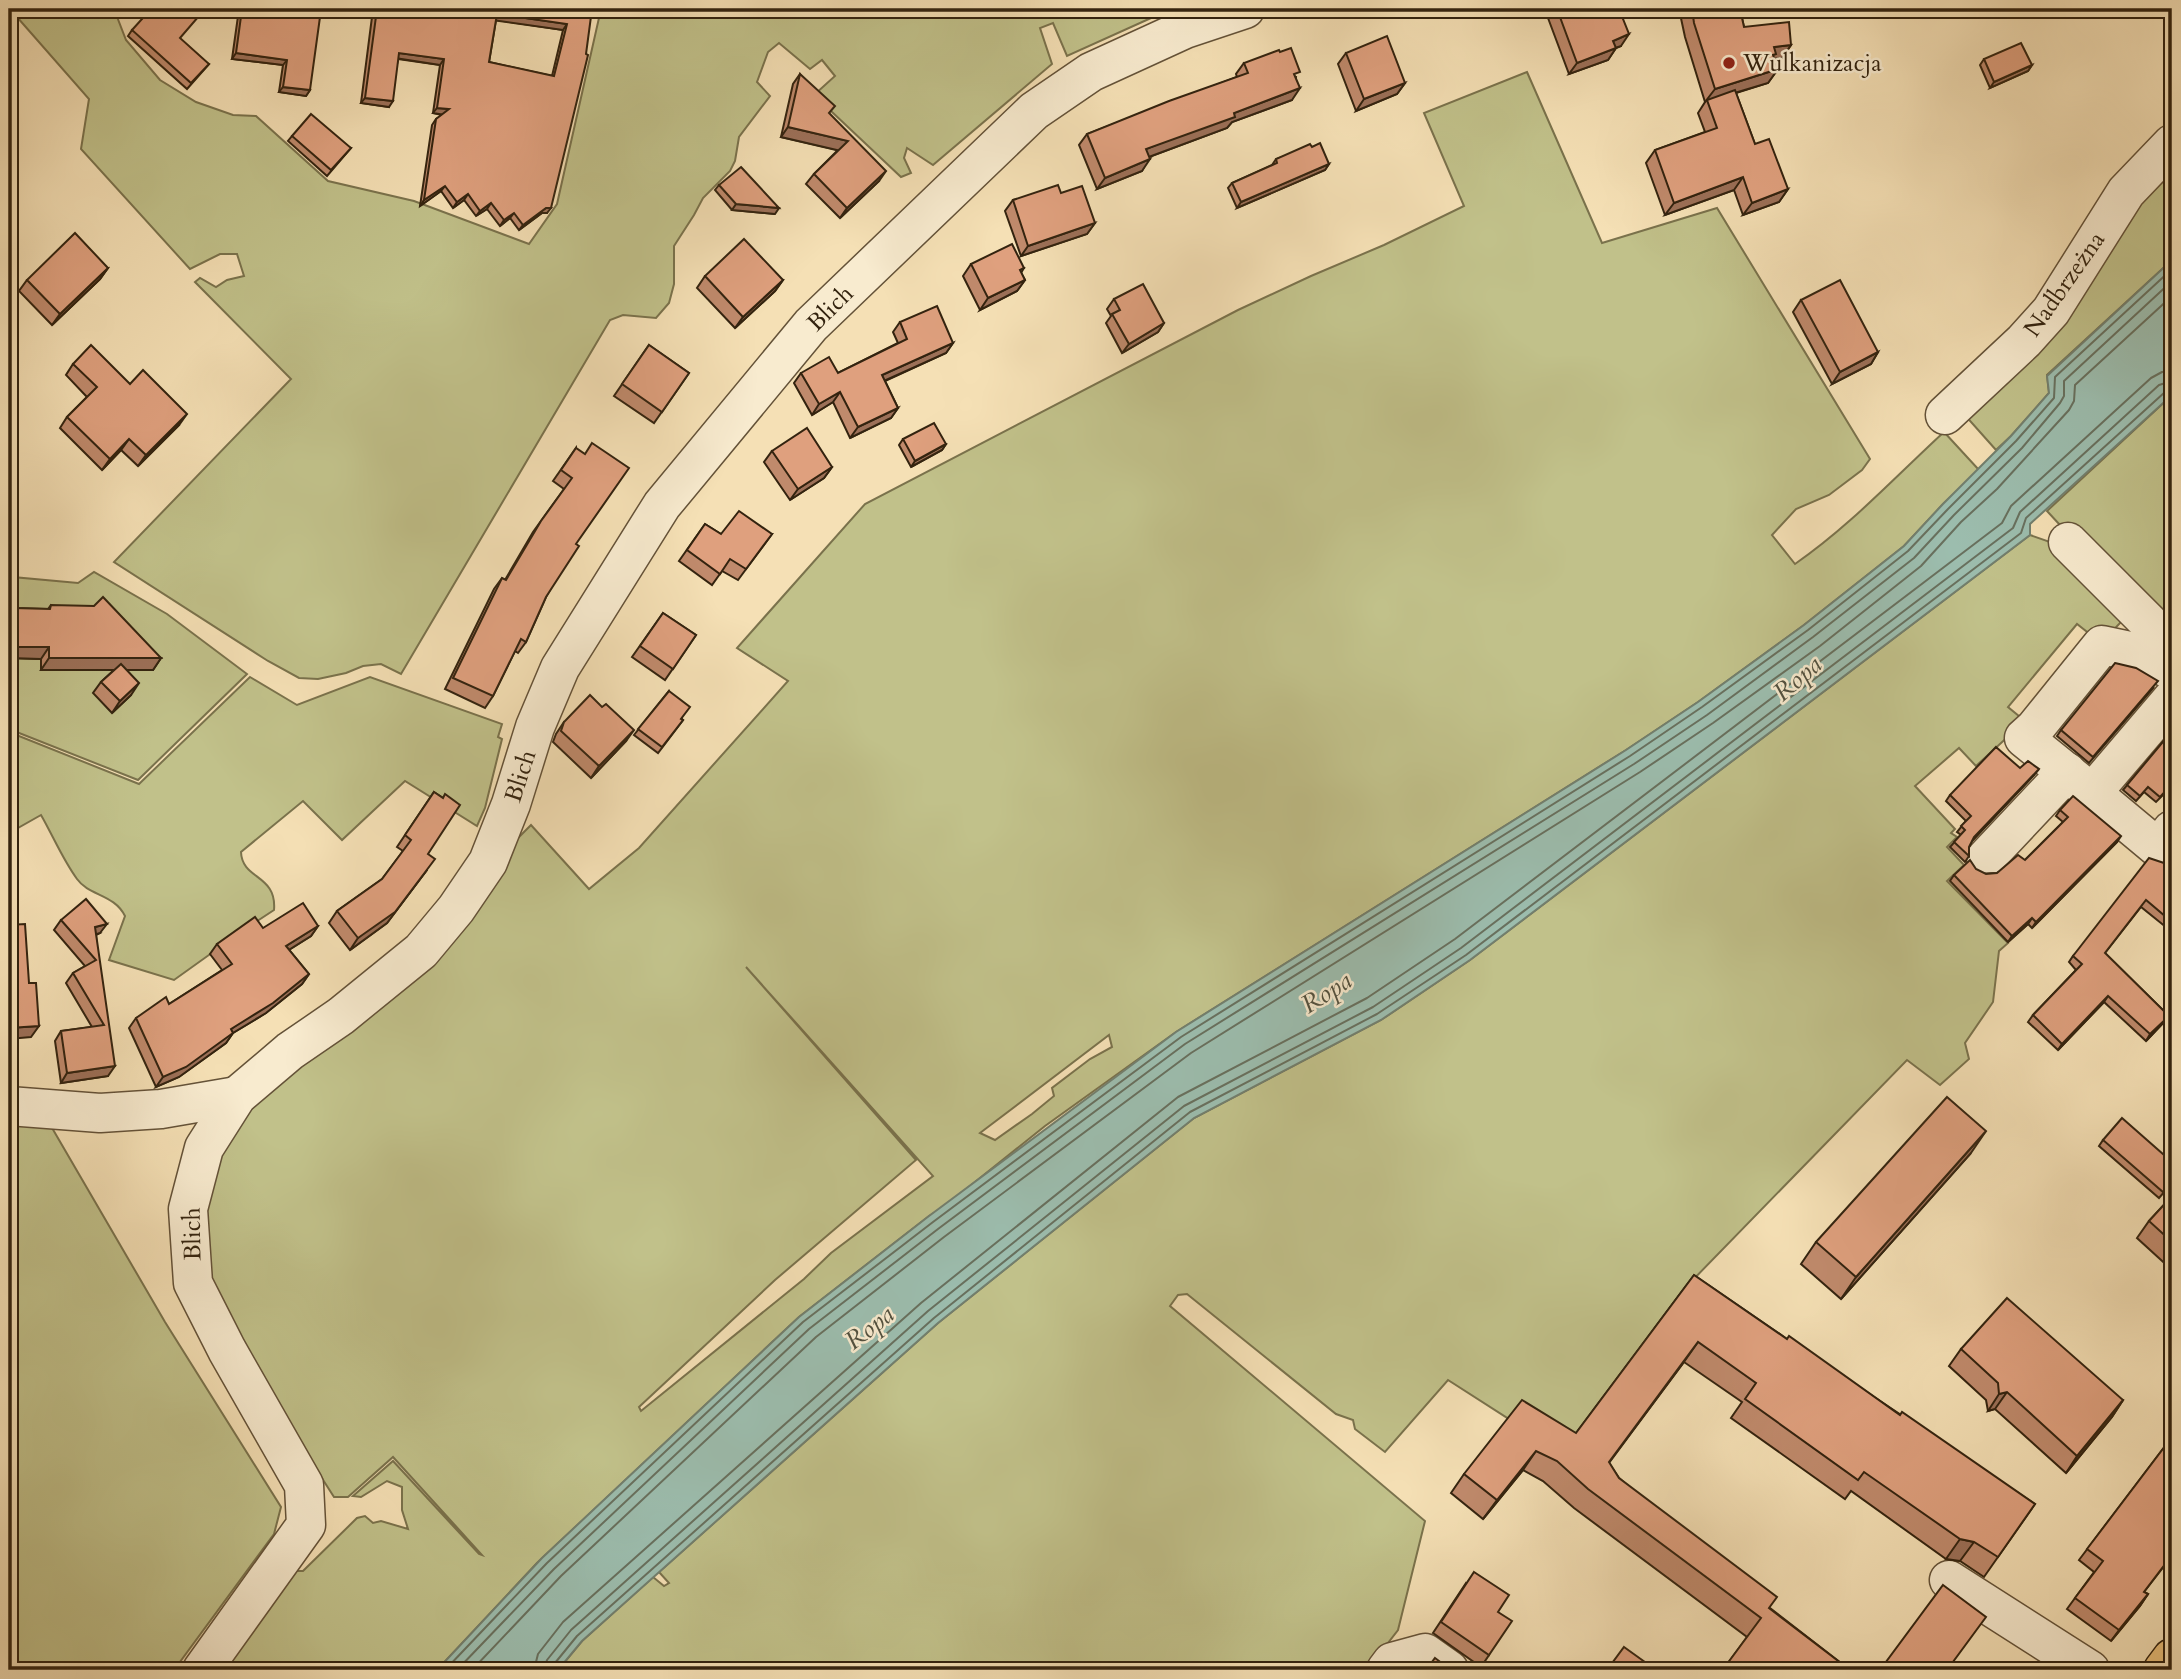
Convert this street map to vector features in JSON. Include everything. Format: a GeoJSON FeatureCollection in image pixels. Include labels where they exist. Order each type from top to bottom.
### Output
{"type":"FeatureCollection","features":[{"type":"Feature","properties":{"kind":"main road"},"geometry":{"type":"LineString","coordinates":[[2162,1670],[2172,1658]]}},
{"type":"Feature","properties":{"kind":"street","name":"Blich"},"geometry":{"type":"LineString","coordinates":[[202,1670],[306,1525],[304,1485],[227,1350],[193,1283],[188,1209],[204,1148],[237,1096],[290,1051],[341,1016],[421,951],[456,909],[488,862],[511,804],[535,727],[566,658],[662,505],[811,325],[1034,111],[1091,72],[1185,29],[1245,9]]}},
{"type":"Feature","properties":{"kind":"street","name":"Nadbrzeżna"},"geometry":{"type":"LineString","coordinates":[[1945,415],[2024,341],[2051,311],[2126,192],[2172,144]]}},
{"type":"Feature","properties":{"kind":"street"},"geometry":{"type":"LineString","coordinates":[[2068,542],[2172,646]]}},
{"type":"Feature","properties":{"kind":"street"},"geometry":{"type":"LineString","coordinates":[[2172,671],[2140,653],[2102,645],[2024,738],[2158,848],[2172,830]]}},
{"type":"Feature","properties":{"kind":"street"},"geometry":{"type":"LineString","coordinates":[[1986,858],[2080,783],[2172,699]]}},
{"type":"Feature","properties":{"kind":"street"},"geometry":{"type":"LineString","coordinates":[[25,1102],[100,1113],[161,1109],[237,1096]]}},
{"type":"Feature","properties":{"kind":"street"},"geometry":{"type":"LineString","coordinates":[[1949,1580],[2090,1670]]}},
{"type":"Feature","properties":{"kind":"street"},"geometry":{"type":"LineString","coordinates":[[1386,1670],[1392,1662],[1437,1662]]}},
{"type":"Feature","properties":{"kind":"green space"},"geometry":{"type":"Polygon","coordinates":[[[9,9],[114,9],[126,40],[160,80],[196,102],[233,115],[256,116],[328,181],[414,201],[529,244],[557,204],[601,9],[1171,9],[1067,56],[1053,23],[1040,28],[1052,64],[933,165],[907,148],[904,158],[911,173],[901,177],[814,95],[835,76],[822,60],[810,69],[779,43],[768,52],[757,82],[770,96],[739,137],[735,161],[730,171],[703,198],[674,246],[674,284],[669,303],[656,318],[623,315],[610,320],[401,674],[381,664],[363,666],[318,679],[299,678],[268,661],[114,562],[291,379],[195,282],[200,278],[216,287],[227,280],[244,276],[237,254],[220,254],[190,269],[81,149],[89,99],[17,17],[9,20],[9,9]]]}},
{"type":"Feature","properties":{"kind":"green space"},"geometry":{"type":"Polygon","coordinates":[[[1527,72],[1602,243],[1717,208],[1870,459],[1862,470],[1829,495],[1796,509],[1772,535],[1795,564],[1853,517],[1944,432],[1979,470],[1904,546],[1804,625],[1698,702],[1176,1032],[1045,1126],[799,1317],[537,1563],[437,1670],[215,1670],[291,1571],[303,1571],[357,1518],[365,1516],[373,1523],[381,1521],[408,1529],[402,1510],[402,1487],[387,1481],[361,1497],[353,1496],[393,1461],[482,1555],[393,1457],[348,1497],[334,1497],[249,1364],[218,1309],[198,1226],[230,1126],[531,825],[589,889],[639,848],[788,681],[737,648],[865,504],[1238,310],[1464,206],[1424,113],[1527,72]],[[746,967],[916,1160],[775,1280],[639,1407],[641,1411],[804,1279],[831,1253],[933,1176],[746,967]],[[1109,1035],[980,1133],[995,1140],[1032,1114],[1054,1096],[1052,1088],[1090,1059],[1112,1047],[1109,1035]]]}},
{"type":"Feature","properties":{"kind":"green space"},"geometry":{"type":"Polygon","coordinates":[[[2172,171],[2172,260],[2047,375],[2049,393],[1996,450],[1963,413],[2137,205],[2172,171]]]}},
{"type":"Feature","properties":{"kind":"green space"},"geometry":{"type":"Polygon","coordinates":[[[2172,395],[2172,646],[2047,511],[2172,395]]]}},
{"type":"Feature","properties":{"kind":"green space"},"geometry":{"type":"Polygon","coordinates":[[[2030,535],[2053,543],[2122,621],[2101,643],[2077,624],[2008,707],[2025,721],[1976,766],[1959,748],[1915,786],[1955,829],[1951,833],[1957,837],[1947,847],[1964,865],[1947,881],[2008,943],[1999,951],[1993,1002],[1965,1043],[1969,1059],[1940,1085],[1907,1060],[1684,1289],[1562,1453],[1448,1380],[1385,1452],[1355,1429],[1353,1420],[1336,1414],[1187,1294],[1178,1295],[1170,1306],[1425,1521],[1398,1630],[1367,1670],[558,1670],[582,1641],[653,1577],[664,1586],[669,1583],[659,1572],[938,1323],[1194,1118],[1381,1020],[1470,960],[2030,535]]]}},
{"type":"Feature","properties":{"kind":"green space"},"geometry":{"type":"Polygon","coordinates":[[[9,548],[15,554],[13,577],[78,583],[94,572],[167,614],[247,674],[138,780],[9,729],[9,548]]]}},
{"type":"Feature","properties":{"kind":"green space"},"geometry":{"type":"Polygon","coordinates":[[[250,677],[297,705],[370,677],[502,724],[498,737],[502,739],[485,808],[477,826],[405,781],[342,840],[303,801],[241,852],[247,868],[270,890],[274,910],[174,980],[109,960],[125,916],[120,909],[115,903],[82,885],[41,815],[9,833],[9,732],[139,784],[250,677]]]}},
{"type":"Feature","properties":{"kind":"green space"},"geometry":{"type":"Polygon","coordinates":[[[9,1120],[48,1121],[165,1322],[281,1507],[274,1534],[174,1670],[9,1670],[9,1120]]]}},
{"type":"Feature","properties":{"kind":"water","name":"Ropa"},"geometry":{"type":"Polygon","coordinates":[[[2172,260],[2172,395],[2030,524],[2030,535],[1470,960],[1381,1020],[1194,1118],[938,1323],[582,1641],[558,1670],[437,1670],[542,1558],[799,1317],[929,1216],[1176,1032],[1698,702],[1804,625],[1904,546],[2049,393],[2047,376],[2172,260]]]}},
{"type":"Feature","properties":{"kind":"building"},"geometry":{"type":"Polygon","coordinates":[[[151,9],[205,9],[180,38],[209,64],[191,83],[132,30],[151,9]]]}},
{"type":"Feature","properties":{"kind":"building"},"geometry":{"type":"Polygon","coordinates":[[[242,9],[266,9],[320,17],[310,90],[283,87],[287,60],[236,53],[242,9]]]}},
{"type":"Feature","properties":{"kind":"building"},"geometry":{"type":"Polygon","coordinates":[[[377,9],[592,9],[588,55],[551,208],[546,208],[523,225],[514,213],[504,220],[491,203],[480,211],[468,194],[457,202],[445,186],[424,200],[436,119],[449,109],[437,108],[444,59],[399,53],[393,101],[365,98],[377,9]],[[497,14],[489,62],[554,76],[567,24],[497,14]]]}},
{"type":"Feature","properties":{"kind":"building"},"geometry":{"type":"Polygon","coordinates":[[[1557,9],[1619,9],[1629,34],[1613,41],[1616,48],[1577,63],[1557,9]]]}},
{"type":"Feature","properties":{"kind":"building"},"geometry":{"type":"Polygon","coordinates":[[[1692,9],[1740,9],[1744,27],[1789,22],[1791,45],[1774,47],[1776,54],[1773,55],[1778,69],[1715,89],[1692,9]]]}},
{"type":"Feature","properties":{"kind":"building"},"geometry":{"type":"Polygon","coordinates":[[[1387,36],[1405,83],[1364,99],[1346,53],[1387,36]]]}},
{"type":"Feature","properties":{"kind":"building"},"geometry":{"type":"Polygon","coordinates":[[[2021,43],[2032,65],[1994,82],[1984,59],[2021,43]]]}},
{"type":"Feature","properties":{"kind":"building"},"geometry":{"type":"Polygon","coordinates":[[[1291,48],[1300,72],[1294,74],[1300,88],[1234,113],[1235,117],[1146,149],[1150,159],[1105,178],[1087,134],[1248,73],[1244,63],[1291,48]]]}},
{"type":"Feature","properties":{"kind":"building"},"geometry":{"type":"Polygon","coordinates":[[[800,74],[835,106],[829,113],[886,171],[847,208],[814,174],[848,141],[788,127],[800,74]]]}},
{"type":"Feature","properties":{"kind":"building"},"geometry":{"type":"Polygon","coordinates":[[[1735,90],[1755,144],[1769,139],[1788,189],[1752,203],[1743,177],[1674,203],[1655,150],[1717,128],[1707,100],[1735,90]]]}},
{"type":"Feature","properties":{"kind":"building"},"geometry":{"type":"Polygon","coordinates":[[[311,114],[351,148],[331,170],[292,136],[311,114]]]}},
{"type":"Feature","properties":{"kind":"building"},"geometry":{"type":"Polygon","coordinates":[[[1320,143],[1329,164],[1241,202],[1232,183],[1277,163],[1276,159],[1310,144],[1312,147],[1320,143]]]}},
{"type":"Feature","properties":{"kind":"building"},"geometry":{"type":"Polygon","coordinates":[[[741,167],[779,208],[736,204],[719,185],[741,167]]]}},
{"type":"Feature","properties":{"kind":"building"},"geometry":{"type":"Polygon","coordinates":[[[1058,185],[1061,193],[1082,186],[1095,223],[1028,246],[1013,200],[1058,185]]]}},
{"type":"Feature","properties":{"kind":"building"},"geometry":{"type":"Polygon","coordinates":[[[75,233],[108,268],[60,314],[27,280],[75,233]]]}},
{"type":"Feature","properties":{"kind":"building"},"geometry":{"type":"Polygon","coordinates":[[[744,239],[783,280],[743,317],[705,276],[744,239]]]}},
{"type":"Feature","properties":{"kind":"building"},"geometry":{"type":"Polygon","coordinates":[[[1012,244],[1024,268],[1020,270],[1025,280],[988,298],[971,264],[1012,244]]]}},
{"type":"Feature","properties":{"kind":"building"},"geometry":{"type":"Polygon","coordinates":[[[1840,280],[1878,352],[1840,372],[1801,300],[1840,280]]]}},
{"type":"Feature","properties":{"kind":"building"},"geometry":{"type":"Polygon","coordinates":[[[1143,284],[1164,323],[1129,344],[1112,314],[1120,310],[1114,299],[1143,284]]]}},
{"type":"Feature","properties":{"kind":"building"},"geometry":{"type":"Polygon","coordinates":[[[937,306],[953,343],[882,375],[898,408],[858,427],[840,392],[819,404],[801,373],[829,357],[838,373],[907,339],[900,322],[937,306]]]}},
{"type":"Feature","properties":{"kind":"building"},"geometry":{"type":"Polygon","coordinates":[[[91,345],[130,384],[143,370],[187,414],[146,455],[129,439],[110,459],[67,417],[97,387],[73,364],[91,345]]]}},
{"type":"Feature","properties":{"kind":"building"},"geometry":{"type":"Polygon","coordinates":[[[649,345],[689,373],[662,412],[622,384],[649,345]]]}},
{"type":"Feature","properties":{"kind":"building"},"geometry":{"type":"Polygon","coordinates":[[[934,423],[946,444],[915,461],[903,439],[934,423]]]}},
{"type":"Feature","properties":{"kind":"building"},"geometry":{"type":"Polygon","coordinates":[[[807,428],[832,467],[798,489],[772,451],[807,428]]]}},
{"type":"Feature","properties":{"kind":"building"},"geometry":{"type":"Polygon","coordinates":[[[592,443],[629,468],[576,544],[579,546],[546,597],[526,642],[521,639],[493,696],[453,678],[502,578],[506,580],[541,521],[572,478],[561,470],[576,448],[585,454],[592,443]]]}},
{"type":"Feature","properties":{"kind":"building"},"geometry":{"type":"Polygon","coordinates":[[[739,511],[772,534],[746,569],[730,559],[720,574],[687,550],[705,524],[721,534],[739,511]]]}},
{"type":"Feature","properties":{"kind":"building"},"geometry":{"type":"Polygon","coordinates":[[[103,597],[161,658],[49,658],[49,647],[9,647],[9,601],[14,608],[50,609],[51,605],[94,606],[103,597]]]}},
{"type":"Feature","properties":{"kind":"building"},"geometry":{"type":"Polygon","coordinates":[[[663,613],[696,635],[673,669],[640,646],[663,613]]]}},
{"type":"Feature","properties":{"kind":"building"},"geometry":{"type":"Polygon","coordinates":[[[2115,663],[2136,668],[2158,681],[2093,757],[2061,730],[2115,663]]]}},
{"type":"Feature","properties":{"kind":"building"},"geometry":{"type":"Polygon","coordinates":[[[121,664],[139,683],[120,701],[101,682],[121,664]]]}},
{"type":"Feature","properties":{"kind":"building"},"geometry":{"type":"Polygon","coordinates":[[[669,691],[690,707],[662,747],[638,729],[669,691]]]}},
{"type":"Feature","properties":{"kind":"building"},"geometry":{"type":"Polygon","coordinates":[[[590,695],[602,707],[606,704],[634,730],[599,766],[561,731],[564,722],[590,695]]]}},
{"type":"Feature","properties":{"kind":"building"},"geometry":{"type":"Polygon","coordinates":[[[2172,731],[2172,784],[2160,797],[2148,787],[2140,796],[2127,785],[2172,731]]]}},
{"type":"Feature","properties":{"kind":"building"},"geometry":{"type":"Polygon","coordinates":[[[1996,747],[2020,768],[2028,761],[2039,769],[1974,837],[1969,847],[1969,856],[1954,842],[1965,830],[1961,826],[1971,816],[1950,795],[1996,747]]]}},
{"type":"Feature","properties":{"kind":"building"},"geometry":{"type":"Polygon","coordinates":[[[434,792],[443,798],[445,794],[460,805],[428,854],[435,859],[395,912],[358,938],[337,911],[382,879],[411,840],[405,835],[434,792]]]}},
{"type":"Feature","properties":{"kind":"building"},"geometry":{"type":"Polygon","coordinates":[[[2073,796],[2121,836],[2036,922],[2032,918],[2012,936],[1954,875],[1970,860],[1976,869],[1986,874],[1997,873],[2018,855],[2025,860],[2068,817],[2060,810],[2073,796]]]}},
{"type":"Feature","properties":{"kind":"building"},"geometry":{"type":"Polygon","coordinates":[[[2149,858],[2170,865],[2172,862],[2172,922],[2146,900],[2105,953],[2169,1016],[2150,1034],[2108,996],[2062,1044],[2033,1015],[2082,964],[2073,956],[2149,858]]]}},
{"type":"Feature","properties":{"kind":"building"},"geometry":{"type":"Polygon","coordinates":[[[86,899],[107,924],[95,927],[115,1066],[67,1073],[61,1031],[104,1025],[73,973],[96,960],[61,920],[86,899]]]}},
{"type":"Feature","properties":{"kind":"building"},"geometry":{"type":"Polygon","coordinates":[[[303,903],[318,926],[286,946],[309,974],[273,1003],[231,1029],[233,1033],[186,1067],[163,1077],[136,1018],[166,997],[169,1004],[232,964],[217,944],[255,917],[263,928],[303,903]]]}},
{"type":"Feature","properties":{"kind":"building"},"geometry":{"type":"Polygon","coordinates":[[[25,924],[29,983],[36,983],[39,1026],[9,1028],[9,925],[25,924]]]}},
{"type":"Feature","properties":{"kind":"building"},"geometry":{"type":"Polygon","coordinates":[[[1947,1097],[1986,1131],[1856,1277],[1816,1242],[1947,1097]]]}},
{"type":"Feature","properties":{"kind":"building"},"geometry":{"type":"Polygon","coordinates":[[[2122,1118],[2172,1162],[2172,1182],[2163,1192],[2103,1140],[2122,1118]]]}},
{"type":"Feature","properties":{"kind":"building"},"geometry":{"type":"Polygon","coordinates":[[[2172,1196],[2172,1242],[2149,1221],[2172,1196]]]}},
{"type":"Feature","properties":{"kind":"building"},"geometry":{"type":"Polygon","coordinates":[[[1694,1275],[1787,1339],[1789,1336],[1900,1415],[1902,1412],[2035,1504],[1998,1557],[1974,1542],[1960,1539],[1864,1472],[1858,1480],[1745,1399],[1756,1383],[1698,1342],[1609,1462],[1619,1478],[1777,1597],[1769,1608],[1850,1670],[1735,1670],[1727,1664],[1761,1618],[1588,1489],[1557,1461],[1536,1451],[1497,1500],[1464,1474],[1522,1400],[1576,1433],[1694,1275]]]}},
{"type":"Feature","properties":{"kind":"building"},"geometry":{"type":"Polygon","coordinates":[[[2007,1298],[2123,1400],[2077,1456],[2007,1392],[1999,1394],[1998,1383],[1961,1349],[2007,1298]]]}},
{"type":"Feature","properties":{"kind":"building"},"geometry":{"type":"Polygon","coordinates":[[[2172,1437],[2172,1555],[2144,1592],[2148,1594],[2119,1630],[2075,1598],[2103,1561],[2087,1549],[2172,1437]]]}},
{"type":"Feature","properties":{"kind":"building"},"geometry":{"type":"Polygon","coordinates":[[[1474,1572],[1509,1595],[1498,1612],[1512,1621],[1489,1655],[1441,1622],[1474,1572]]]}},
{"type":"Feature","properties":{"kind":"building"},"geometry":{"type":"Polygon","coordinates":[[[1943,1585],[1986,1617],[1947,1670],[1880,1670],[1943,1585]]]}},
{"type":"Feature","properties":{"kind":"building"},"geometry":{"type":"Polygon","coordinates":[[[1624,1647],[1656,1670],[1607,1670],[1624,1647]]]}},
{"type":"Feature","properties":{"kind":"building"},"geometry":{"type":"Polygon","coordinates":[[[1435,1658],[1451,1670],[1426,1670],[1435,1658]]]}},
{"type":"Feature","properties":{"kind":"place","name":"Wulkanizacja"},"geometry":{"type":"Point","coordinates":[1729,63]}}]}
